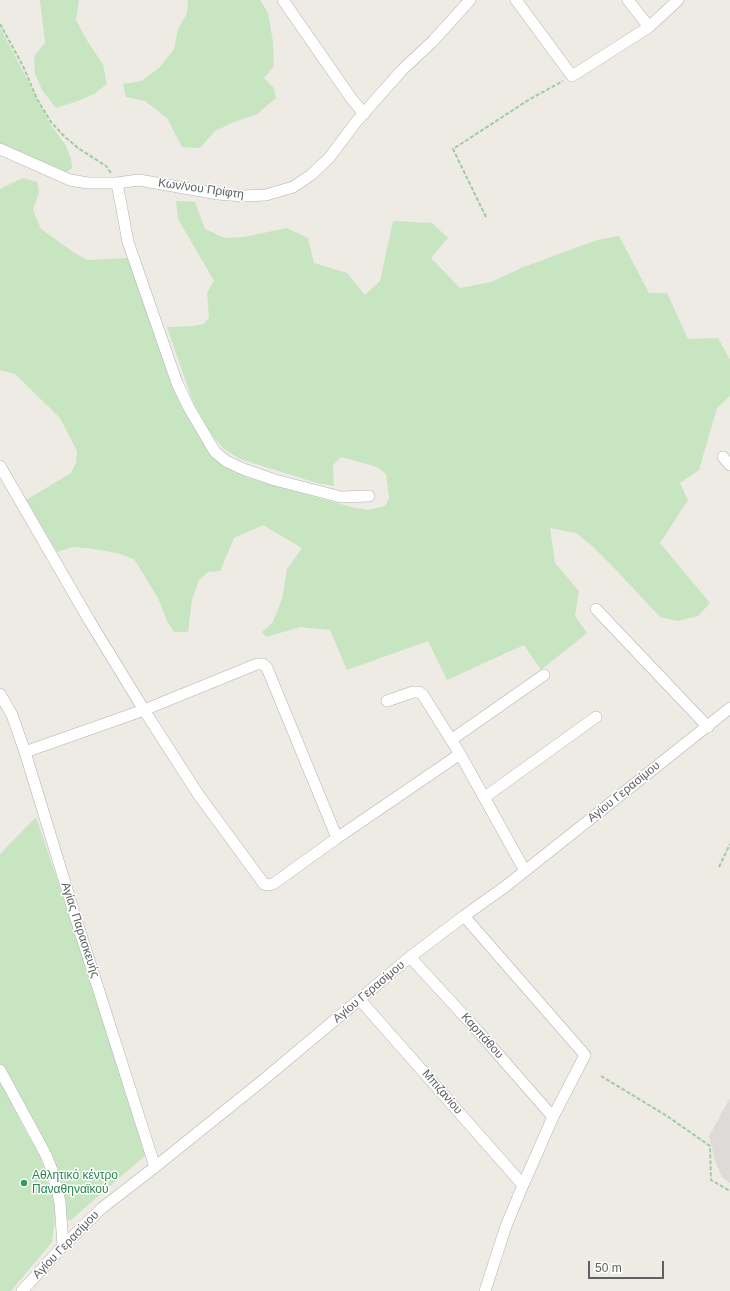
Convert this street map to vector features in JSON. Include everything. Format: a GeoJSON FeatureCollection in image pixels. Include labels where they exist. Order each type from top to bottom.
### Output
{"type":"FeatureCollection","features":[{"type":"Feature","properties":{"kind":"street"},"geometry":{"type":"LineString","coordinates":[[283,0],[351,98],[364,114]]}},
{"type":"Feature","properties":{"kind":"street","name":"Κων/νου Πρίφτη"},"geometry":{"type":"LineString","coordinates":[[0,149],[70,180],[88,183],[116,183],[139,180],[218,194],[243,196],[266,195],[293,187],[311,175],[329,158],[402,70],[433,40],[470,0]]}},
{"type":"Feature","properties":{"kind":"street"},"geometry":{"type":"LineString","coordinates":[[516,0],[572,76],[649,27],[678,0]]}},
{"type":"Feature","properties":{"kind":"street"},"geometry":{"type":"LineString","coordinates":[[628,0],[649,27]]}},
{"type":"Feature","properties":{"kind":"street"},"geometry":{"type":"LineString","coordinates":[[116,183],[128,242],[177,383],[189,408],[215,452],[226,461],[237,467],[275,480],[341,497],[369,496]]}},
{"type":"Feature","properties":{"kind":"street"},"geometry":{"type":"LineString","coordinates":[[0,466],[89,620],[144,710],[198,794],[264,884],[273,884],[337,838],[460,754]]}},
{"type":"Feature","properties":{"kind":"street"},"geometry":{"type":"LineString","coordinates":[[596,609],[708,727]]}},
{"type":"Feature","properties":{"kind":"street"},"geometry":{"type":"LineString","coordinates":[[25,752],[144,710],[260,663],[265,665],[337,838]]}},
{"type":"Feature","properties":{"kind":"street"},"geometry":{"type":"LineString","coordinates":[[452,740],[544,675]]}},
{"type":"Feature","properties":{"kind":"street"},"geometry":{"type":"LineString","coordinates":[[387,701],[413,692],[418,692],[423,695],[452,740],[525,870]]}},
{"type":"Feature","properties":{"kind":"street","name":"Αγίας Παρασκευής"},"geometry":{"type":"LineString","coordinates":[[0,694],[12,715],[25,752],[156,1167]]}},
{"type":"Feature","properties":{"kind":"street","name":"Αγίου Γερασίμου"},"geometry":{"type":"LineString","coordinates":[[22,1291],[63,1246],[102,1208],[156,1167],[360,1000],[410,957],[596,816],[730,708]]}},
{"type":"Feature","properties":{"kind":"street"},"geometry":{"type":"LineString","coordinates":[[485,797],[596,717]]}},
{"type":"Feature","properties":{"kind":"street"},"geometry":{"type":"LineString","coordinates":[[464,916],[585,1055],[553,1117],[522,1185],[506,1226],[485,1291]]}},
{"type":"Feature","properties":{"kind":"street","name":"Καρπάθου"},"geometry":{"type":"LineString","coordinates":[[410,957],[478,1030],[553,1117]]}},
{"type":"Feature","properties":{"kind":"street","name":"Μπιζανίου"},"geometry":{"type":"LineString","coordinates":[[360,1000],[522,1185]]}},
{"type":"Feature","properties":{"kind":"street"},"geometry":{"type":"LineString","coordinates":[[0,1070],[46,1155],[52,1170],[60,1202],[63,1246]]}},
{"type":"Feature","properties":{"kind":"path"},"geometry":{"type":"LineString","coordinates":[[0,24],[23,66],[37,99],[51,122],[78,148],[97,158],[106,166],[116,183]]}},
{"type":"Feature","properties":{"kind":"path"},"geometry":{"type":"LineString","coordinates":[[486,216],[453,149],[530,98],[572,76]]}},
{"type":"Feature","properties":{"kind":"path"},"geometry":{"type":"LineString","coordinates":[[718,867],[730,844]]}},
{"type":"Feature","properties":{"kind":"path"},"geometry":{"type":"LineString","coordinates":[[601,1076],[667,1116],[710,1146],[711,1180],[730,1191]]}},
{"type":"Feature","properties":{"kind":"shaded area"},"geometry":{"type":"Polygon","coordinates":[[[730,1098],[730,1183],[722,1177],[715,1161],[709,1136],[730,1098]]]}},
{"type":"Feature","properties":{"kind":"green space"},"geometry":{"type":"Polygon","coordinates":[[[40,0],[79,0],[76,20],[89,44],[103,64],[107,84],[94,94],[56,108],[42,90],[35,74],[34,56],[45,43],[40,0]]]}},
{"type":"Feature","properties":{"kind":"green space"},"geometry":{"type":"Polygon","coordinates":[[[188,0],[260,0],[268,13],[273,42],[274,66],[264,78],[273,87],[276,98],[257,114],[234,122],[215,131],[200,148],[182,147],[167,118],[145,101],[126,97],[123,84],[141,81],[159,68],[174,49],[178,29],[187,13],[188,0]]]}},
{"type":"Feature","properties":{"kind":"green space"},"geometry":{"type":"Polygon","coordinates":[[[0,27],[49,122],[66,146],[71,159],[72,168],[67,172],[0,143],[0,27]]]}},
{"type":"Feature","properties":{"kind":"green space"},"geometry":{"type":"Polygon","coordinates":[[[23,178],[37,182],[39,192],[33,210],[41,229],[87,260],[130,258],[209,447],[220,464],[248,478],[351,507],[368,510],[385,506],[389,498],[386,474],[377,467],[341,457],[333,465],[334,486],[317,483],[240,459],[224,449],[208,429],[193,402],[167,327],[204,324],[209,317],[207,293],[214,281],[178,219],[176,201],[195,202],[205,229],[225,238],[244,237],[287,228],[308,238],[314,263],[347,273],[365,295],[380,281],[393,221],[432,223],[448,238],[431,258],[460,288],[491,282],[521,268],[597,240],[619,236],[649,293],[667,293],[688,339],[718,338],[730,360],[730,396],[717,408],[699,470],[680,483],[688,500],[660,543],[710,603],[698,616],[678,621],[660,617],[591,545],[576,533],[550,528],[555,563],[579,591],[575,616],[587,633],[541,670],[524,645],[447,680],[428,641],[347,670],[330,630],[300,627],[266,637],[262,632],[273,622],[282,599],[287,569],[302,548],[263,525],[234,538],[220,571],[208,572],[199,580],[192,600],[188,632],[174,632],[167,621],[158,598],[134,559],[117,553],[87,548],[73,547],[57,552],[26,500],[71,473],[76,463],[77,451],[60,418],[15,374],[0,370],[0,189],[23,178]]]}},
{"type":"Feature","properties":{"kind":"green space"},"geometry":{"type":"Polygon","coordinates":[[[36,817],[110,1036],[147,1154],[71,1220],[66,1220],[63,1199],[0,1066],[0,854],[36,817]]]}},
{"type":"Feature","properties":{"kind":"green space","name":"Αθλητικό κέντρο Παναθηναϊκού"},"geometry":{"type":"Polygon","coordinates":[[[0,1080],[26,1132],[40,1156],[56,1209],[52,1242],[11,1291],[0,1291],[0,1080]]]}},
{"type":"Feature","properties":{"kind":"place","name":"Αθλητικό κέντρο Παναθηναϊκού"},"geometry":{"type":"Point","coordinates":[24,1183]}}]}
